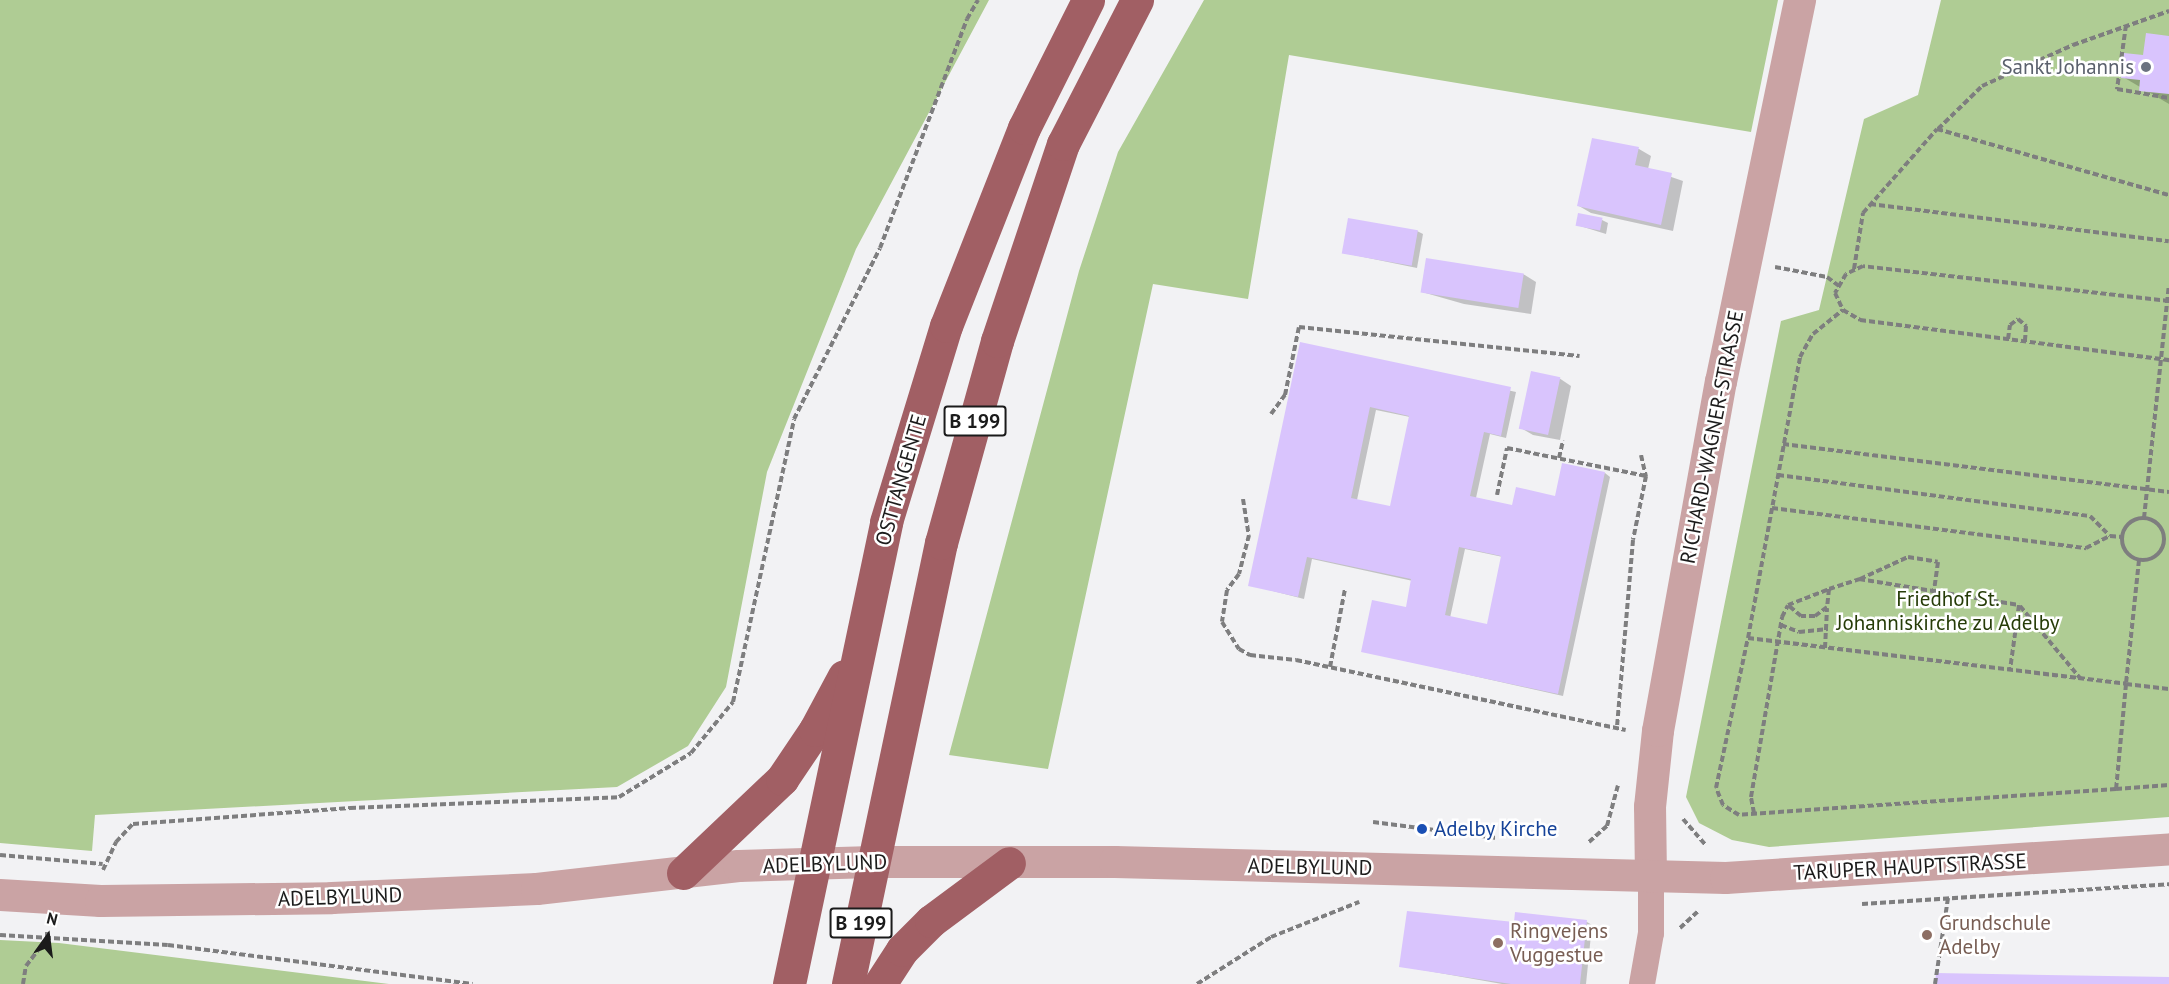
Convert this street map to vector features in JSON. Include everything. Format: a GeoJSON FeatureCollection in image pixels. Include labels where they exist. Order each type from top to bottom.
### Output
{"type":"FeatureCollection","features":[{"type":"Feature","properties":{"kind":"main road","name":"OSTTANGENTE"},"geometry":{"type":"LineString","coordinates":[[789,984],[886,522],[946,326],[1024,128],[1088,0]]}},
{"type":"Feature","properties":{"kind":"main road","name":"B 199"},"geometry":{"type":"LineString","coordinates":[[848,984],[941,543],[997,341],[1063,144],[1137,0]]}},
{"type":"Feature","properties":{"kind":"main road"},"geometry":{"type":"LineString","coordinates":[[683,873],[782,779],[815,730],[861,642]]}},
{"type":"Feature","properties":{"kind":"main road"},"geometry":{"type":"LineString","coordinates":[[880,984],[902,950],[931,921],[1009,863]]}},
{"type":"Feature","properties":{"kind":"street","name":"RICHARD-WAGNER-STRASSE"},"geometry":{"type":"LineString","coordinates":[[1651,889],[1650,807],[1658,731],[1721,382],[1800,0]]}},
{"type":"Feature","properties":{"kind":"street","name":"TARUPER HAUPTSTRASSE"},"geometry":{"type":"LineString","coordinates":[[1651,889],[1726,878],[2169,849]]}},
{"type":"Feature","properties":{"kind":"street","name":"ADELBYLUND"},"geometry":{"type":"LineString","coordinates":[[0,895],[101,901],[332,898],[537,889],[739,866],[873,862],[1009,863],[1651,889]]}},
{"type":"Feature","properties":{"kind":"street"},"geometry":{"type":"LineString","coordinates":[[1642,984],[1651,889]]}},
{"type":"Feature","properties":{"kind":"path"},"geometry":{"type":"LineString","coordinates":[[101,901],[103,864],[116,842],[134,824],[350,808],[619,797],[691,753],[733,702],[794,419],[880,248],[967,19],[978,0]]}},
{"type":"Feature","properties":{"kind":"path"},"geometry":{"type":"LineString","coordinates":[[1854,270],[1863,213],[1937,129],[1982,86],[2126,25],[2169,11]]}},
{"type":"Feature","properties":{"kind":"path"},"geometry":{"type":"LineString","coordinates":[[2126,25],[2117,89],[2169,98]]}},
{"type":"Feature","properties":{"kind":"path"},"geometry":{"type":"LineString","coordinates":[[1937,129],[2169,195]]}},
{"type":"Feature","properties":{"kind":"path"},"geometry":{"type":"LineString","coordinates":[[1870,204],[2169,241]]}},
{"type":"Feature","properties":{"kind":"path"},"geometry":{"type":"LineString","coordinates":[[1771,266],[1827,277],[1839,286]]}},
{"type":"Feature","properties":{"kind":"path"},"geometry":{"type":"LineString","coordinates":[[2168,301],[1863,266],[1854,270],[1835,293],[1843,310],[1860,320],[2169,360]]}},
{"type":"Feature","properties":{"kind":"path"},"geometry":{"type":"LineString","coordinates":[[2144,518],[2169,285]]}},
{"type":"Feature","properties":{"kind":"path"},"geometry":{"type":"LineString","coordinates":[[1843,310],[1804,344],[1748,638],[1716,788],[1724,805],[1738,814],[2169,785]]}},
{"type":"Feature","properties":{"kind":"path"},"geometry":{"type":"LineString","coordinates":[[2008,339],[2010,326],[2018,319],[2026,326],[2025,342]]}},
{"type":"Feature","properties":{"kind":"path"},"geometry":{"type":"LineString","coordinates":[[1271,414],[1285,395],[1299,327],[1580,356]]}},
{"type":"Feature","properties":{"kind":"path"},"geometry":{"type":"LineString","coordinates":[[1559,458],[1563,440]]}},
{"type":"Feature","properties":{"kind":"path"},"geometry":{"type":"LineString","coordinates":[[1784,444],[2169,492]]}},
{"type":"Feature","properties":{"kind":"path"},"geometry":{"type":"LineString","coordinates":[[1497,495],[1507,448],[1646,476]]}},
{"type":"Feature","properties":{"kind":"path"},"geometry":{"type":"LineString","coordinates":[[1617,728],[1633,540],[1646,476],[1641,455]]}},
{"type":"Feature","properties":{"kind":"path"},"geometry":{"type":"LineString","coordinates":[[1778,475],[2090,516],[2110,536]]}},
{"type":"Feature","properties":{"kind":"path"},"geometry":{"type":"LineString","coordinates":[[1243,499],[1249,535],[1239,574],[1223,604],[1226,628],[1239,649],[1250,655],[1330,668],[1617,728],[1629,731],[1627,741]]}},
{"type":"Feature","properties":{"kind":"path"},"geometry":{"type":"LineString","coordinates":[[1772,508],[2086,548],[2110,536],[2122,537]]}},
{"type":"Feature","properties":{"kind":"path"},"geometry":{"type":"LineString","coordinates":[[2144,518],[2161,528],[2167,542],[2153,558],[2139,560],[2127,554],[2122,537],[2130,522],[2144,518]]}},
{"type":"Feature","properties":{"kind":"path"},"geometry":{"type":"LineString","coordinates":[[1754,813],[1751,797],[1781,625],[1788,605],[1859,579],[1908,557],[1938,562],[1934,592]]}},
{"type":"Feature","properties":{"kind":"path"},"geometry":{"type":"LineString","coordinates":[[2116,789],[2139,560]]}},
{"type":"Feature","properties":{"kind":"path"},"geometry":{"type":"LineString","coordinates":[[1859,579],[2019,605],[2080,678]]}},
{"type":"Feature","properties":{"kind":"path"},"geometry":{"type":"LineString","coordinates":[[1330,668],[1345,589]]}},
{"type":"Feature","properties":{"kind":"path"},"geometry":{"type":"LineString","coordinates":[[1825,648],[1829,589]]}},
{"type":"Feature","properties":{"kind":"path"},"geometry":{"type":"LineString","coordinates":[[1788,605],[1801,616],[1808,616],[1827,607]]}},
{"type":"Feature","properties":{"kind":"path"},"geometry":{"type":"LineString","coordinates":[[2010,670],[2019,605]]}},
{"type":"Feature","properties":{"kind":"path"},"geometry":{"type":"LineString","coordinates":[[1781,625],[1799,632],[1827,628]]}},
{"type":"Feature","properties":{"kind":"path"},"geometry":{"type":"LineString","coordinates":[[1748,638],[2169,689]]}},
{"type":"Feature","properties":{"kind":"path"},"geometry":{"type":"LineString","coordinates":[[1583,846],[1607,825],[1618,783]]}},
{"type":"Feature","properties":{"kind":"path"},"geometry":{"type":"LineString","coordinates":[[1373,822],[1499,838]]}},
{"type":"Feature","properties":{"kind":"path"},"geometry":{"type":"LineString","coordinates":[[0,855],[103,864]]}},
{"type":"Feature","properties":{"kind":"path"},"geometry":{"type":"LineString","coordinates":[[1651,889],[1702,908],[1677,933]]}},
{"type":"Feature","properties":{"kind":"path"},"geometry":{"type":"LineString","coordinates":[[23,984],[26,966],[47,938],[48,898]]}},
{"type":"Feature","properties":{"kind":"path"},"geometry":{"type":"LineString","coordinates":[[1935,984],[1948,898]]}},
{"type":"Feature","properties":{"kind":"path"},"geometry":{"type":"LineString","coordinates":[[1197,984],[1271,937],[1363,901]]}},
{"type":"Feature","properties":{"kind":"path"},"geometry":{"type":"LineString","coordinates":[[0,935],[168,945],[473,984]]}},
{"type":"Feature","properties":{"kind":"green space"},"geometry":{"type":"Polygon","coordinates":[[[0,0],[989,0],[856,249],[767,472],[726,687],[688,746],[617,787],[95,815],[92,851],[0,843],[0,0]]]}},
{"type":"Feature","properties":{"kind":"green space"},"geometry":{"type":"Polygon","coordinates":[[[1204,0],[1778,0],[1751,132],[1289,55],[1248,299],[1153,284],[1048,769],[949,755],[1079,271],[1118,152],[1204,0]]]}},
{"type":"Feature","properties":{"kind":"green space","name":"Friedhof St. Johanniskirche zu Adelby"},"geometry":{"type":"Polygon","coordinates":[[[1941,0],[2169,0],[2169,817],[1769,847],[1732,840],[1699,823],[1686,797],[1781,321],[1819,310],[1864,119],[1918,95],[1941,0]]]}},
{"type":"Feature","properties":{"kind":"green space"},"geometry":{"type":"Polygon","coordinates":[[[0,940],[59,943],[389,984],[0,984],[0,940]]]}},
{"type":"Feature","properties":{"kind":"building","name":"Sankt Johannis"},"geometry":{"type":"Polygon","coordinates":[[[2146,33],[2169,36],[2169,94],[2139,91],[2140,80],[2121,78],[2124,53],[2143,55],[2146,33]]]}},
{"type":"Feature","properties":{"kind":"building"},"geometry":{"type":"Polygon","coordinates":[[[1592,138],[1639,147],[1635,165],[1672,173],[1661,225],[1577,206],[1592,138]]]}},
{"type":"Feature","properties":{"kind":"building"},"geometry":{"type":"Polygon","coordinates":[[[1578,213],[1603,218],[1600,231],[1576,226],[1578,213]]]}},
{"type":"Feature","properties":{"kind":"building"},"geometry":{"type":"Polygon","coordinates":[[[1348,218],[1418,230],[1412,266],[1342,253],[1348,218]]]}},
{"type":"Feature","properties":{"kind":"building"},"geometry":{"type":"Polygon","coordinates":[[[1426,258],[1524,273],[1518,308],[1421,293],[1426,258]]]}},
{"type":"Feature","properties":{"kind":"building"},"geometry":{"type":"Polygon","coordinates":[[[1300,342],[1511,387],[1501,436],[1484,432],[1470,496],[1512,505],[1516,487],[1555,496],[1562,463],[1605,472],[1558,694],[1361,652],[1372,600],[1406,607],[1411,579],[1307,557],[1298,597],[1248,586],[1300,342]],[[1370,407],[1351,498],[1390,506],[1409,416],[1370,407]],[[1459,547],[1445,615],[1487,624],[1501,556],[1459,547]]]}},
{"type":"Feature","properties":{"kind":"building"},"geometry":{"type":"Polygon","coordinates":[[[1531,371],[1560,377],[1548,435],[1519,429],[1531,371]]]}},
{"type":"Feature","properties":{"kind":"building"},"geometry":{"type":"Polygon","coordinates":[[[1407,911],[1514,922],[1515,912],[1587,920],[1580,984],[1511,984],[1399,967],[1407,911]]]}},
{"type":"Feature","properties":{"kind":"building"},"geometry":{"type":"Polygon","coordinates":[[[1936,973],[2169,977],[2169,984],[1935,984],[1936,973]]]}},
{"type":"Feature","properties":{"kind":"place","name":"Sankt Johannis"},"geometry":{"type":"Point","coordinates":[2146,67]}},
{"type":"Feature","properties":{"kind":"place","name":"Adelby Kirche"},"geometry":{"type":"Point","coordinates":[1422,829]}},
{"type":"Feature","properties":{"kind":"place","name":"Grundschule Adelby"},"geometry":{"type":"Point","coordinates":[1927,935]}},
{"type":"Feature","properties":{"kind":"place","name":"Ringvejens Vuggestue"},"geometry":{"type":"Point","coordinates":[1498,943]}}]}
